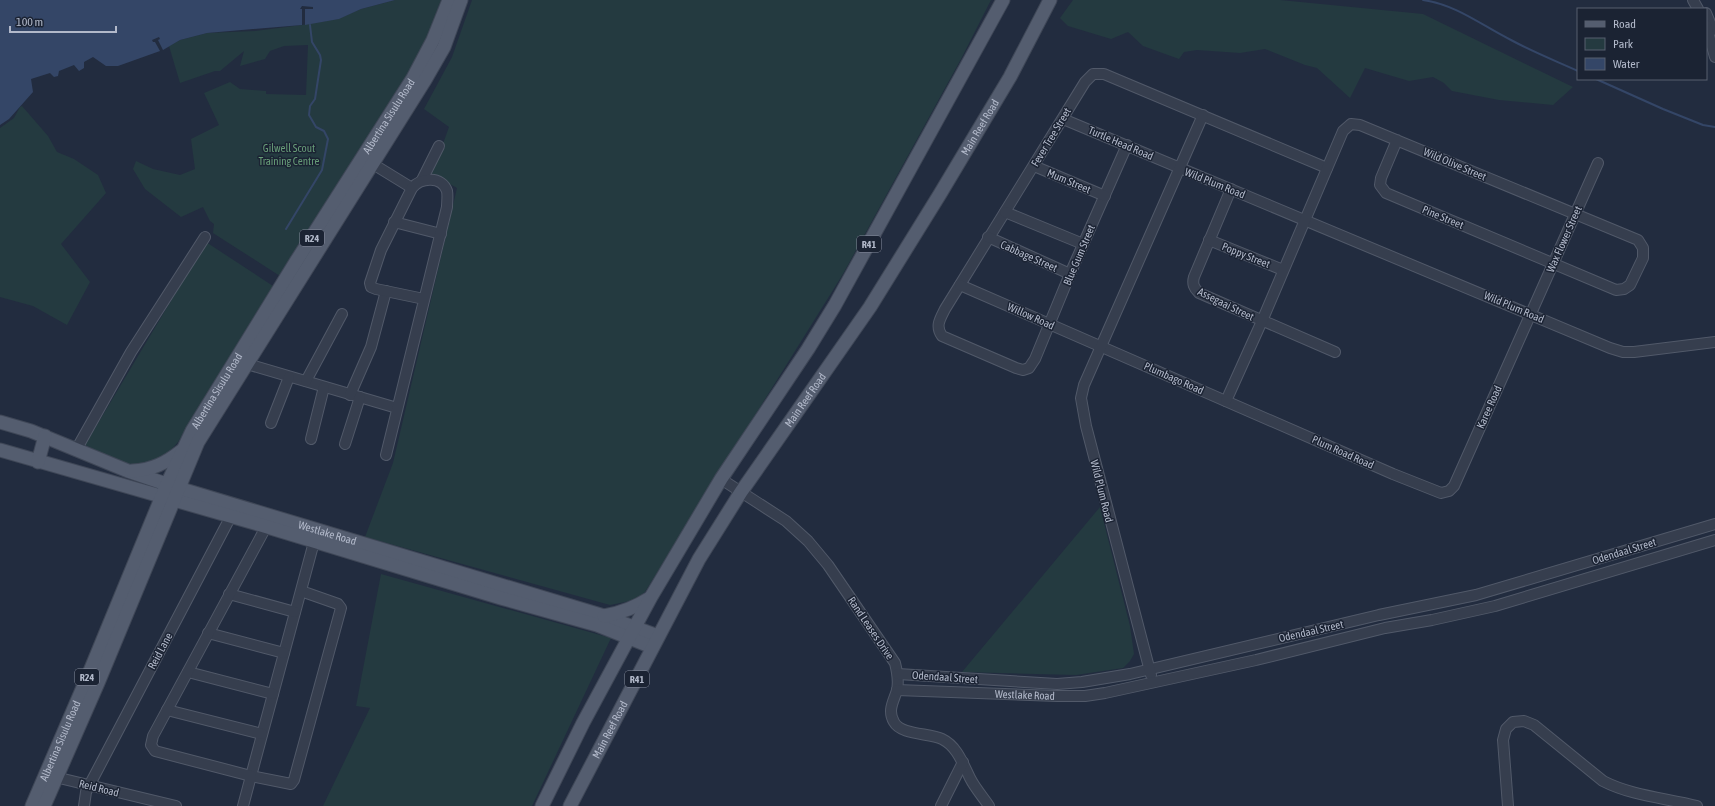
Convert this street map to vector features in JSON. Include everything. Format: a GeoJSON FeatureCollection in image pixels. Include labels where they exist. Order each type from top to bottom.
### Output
{"type":"FeatureCollection","features":[{"type":"Feature","properties":{"kind":"main road","name":"Albertina Sisulu Road"},"geometry":{"type":"LineString","coordinates":[[173,486],[203,433],[247,364],[424,60],[449,0]]}},
{"type":"Feature","properties":{"kind":"main road","name":"Albertina Sisulu Road"},"geometry":{"type":"LineString","coordinates":[[32,806],[51,776],[168,499],[173,486],[182,450],[222,380],[367,160],[436,62],[448,36],[461,0]]}},
{"type":"Feature","properties":{"kind":"main road","name":"R41"},"geometry":{"type":"LineString","coordinates":[[542,806],[583,723],[651,597],[721,479],[808,349],[835,305],[1003,0]]}},
{"type":"Feature","properties":{"kind":"main road","name":"Main Reef Road"},"geometry":{"type":"LineString","coordinates":[[570,806],[699,559],[741,492],[870,307],[1006,84],[1050,0]]}},
{"type":"Feature","properties":{"kind":"main road","name":"Westlake Road"},"geometry":{"type":"LineString","coordinates":[[0,422],[45,436],[128,471],[173,486],[604,616],[631,632],[655,642]]}},
{"type":"Feature","properties":{"kind":"main road"},"geometry":{"type":"LineString","coordinates":[[38,462],[45,436]]}},
{"type":"Feature","properties":{"kind":"main road","name":"Westlake Road"},"geometry":{"type":"LineString","coordinates":[[0,450],[231,516],[501,598],[597,625],[631,632]]}},
{"type":"Feature","properties":{"kind":"main road"},"geometry":{"type":"LineString","coordinates":[[128,471],[155,467],[170,460],[182,450]]}},
{"type":"Feature","properties":{"kind":"main road"},"geometry":{"type":"LineString","coordinates":[[604,616],[616,614],[637,606],[651,597]]}},
{"type":"Feature","properties":{"kind":"main road","name":"Albertina Sisulu Road"},"geometry":{"type":"LineString","coordinates":[[44,806],[51,776]]}},
{"type":"Feature","properties":{"kind":"street"},"geometry":{"type":"LineString","coordinates":[[1707,17],[1715,38]]}},
{"type":"Feature","properties":{"kind":"street"},"geometry":{"type":"LineString","coordinates":[[1707,29],[1715,57]]}},
{"type":"Feature","properties":{"kind":"street","name":"Fever Tree Street"},"geometry":{"type":"LineString","coordinates":[[1032,366],[1020,370],[942,336],[938,329],[939,320],[988,237],[1034,166],[1089,76],[1099,73],[1203,115],[1327,168]]}},
{"type":"Feature","properties":{"kind":"street"},"geometry":{"type":"LineString","coordinates":[[1179,168],[1203,115]]}},
{"type":"Feature","properties":{"kind":"street","name":"Turtle Head Road"},"geometry":{"type":"LineString","coordinates":[[1063,118],[1179,168]]}},
{"type":"Feature","properties":{"kind":"street","name":"Wild Olive Street"},"geometry":{"type":"LineString","coordinates":[[1226,401],[1262,321],[1343,131],[1351,124],[1360,125],[1638,240],[1643,248],[1643,258],[1632,282],[1627,288],[1619,290],[1554,263]]}},
{"type":"Feature","properties":{"kind":"street","name":"Pine Street"},"geometry":{"type":"LineString","coordinates":[[1397,140],[1381,178],[1380,185],[1386,193],[1554,263]]}},
{"type":"Feature","properties":{"kind":"street","name":"Blue Gum Street"},"geometry":{"type":"LineString","coordinates":[[1032,366],[1083,244],[1128,145]]}},
{"type":"Feature","properties":{"kind":"street"},"geometry":{"type":"LineString","coordinates":[[422,180],[439,146]]}},
{"type":"Feature","properties":{"kind":"street"},"geometry":{"type":"LineString","coordinates":[[367,160],[412,188]]}},
{"type":"Feature","properties":{"kind":"street","name":"Wax Flower Street"},"geometry":{"type":"LineString","coordinates":[[1531,314],[1598,163]]}},
{"type":"Feature","properties":{"kind":"street","name":"Mum Street"},"geometry":{"type":"LineString","coordinates":[[1034,166],[1105,196]]}},
{"type":"Feature","properties":{"kind":"street","name":"Wild Plum Road"},"geometry":{"type":"LineString","coordinates":[[1153,683],[1120,563],[1081,403],[1084,385],[1179,168],[1610,348],[1623,352],[1640,352],[1715,342]]}},
{"type":"Feature","properties":{"kind":"street"},"geometry":{"type":"LineString","coordinates":[[386,455],[447,207],[447,191],[440,183],[422,180],[416,183],[412,188],[394,222],[378,256],[370,285],[373,288],[424,299]]}},
{"type":"Feature","properties":{"kind":"street","name":"Assegaai Street"},"geometry":{"type":"LineString","coordinates":[[1231,189],[1194,277],[1194,288],[1199,293],[1335,352]]}},
{"type":"Feature","properties":{"kind":"street"},"geometry":{"type":"LineString","coordinates":[[1005,212],[1083,244]]}},
{"type":"Feature","properties":{"kind":"street"},"geometry":{"type":"LineString","coordinates":[[394,222],[441,234]]}},
{"type":"Feature","properties":{"kind":"street"},"geometry":{"type":"LineString","coordinates":[[76,450],[130,352],[205,237]]}},
{"type":"Feature","properties":{"kind":"street","name":"Cabbage Street"},"geometry":{"type":"LineString","coordinates":[[988,237],[1070,274]]}},
{"type":"Feature","properties":{"kind":"street","name":"Poppy Street"},"geometry":{"type":"LineString","coordinates":[[1209,240],[1283,270]]}},
{"type":"Feature","properties":{"kind":"street","name":"Willow Road"},"geometry":{"type":"LineString","coordinates":[[960,285],[1050,325],[1102,346]]}},
{"type":"Feature","properties":{"kind":"street"},"geometry":{"type":"LineString","coordinates":[[346,444],[355,396],[371,347],[386,291]]}},
{"type":"Feature","properties":{"kind":"street"},"geometry":{"type":"LineString","coordinates":[[306,381],[342,314]]}},
{"type":"Feature","properties":{"kind":"street","name":"Karee Road"},"geometry":{"type":"LineString","coordinates":[[1441,493],[1449,491],[1454,486],[1531,314]]}},
{"type":"Feature","properties":{"kind":"street","name":"Plumbago Road"},"geometry":{"type":"LineString","coordinates":[[1102,346],[1246,410]]}},
{"type":"Feature","properties":{"kind":"street"},"geometry":{"type":"LineString","coordinates":[[247,364],[397,408]]}},
{"type":"Feature","properties":{"kind":"street"},"geometry":{"type":"LineString","coordinates":[[272,423],[289,377]]}},
{"type":"Feature","properties":{"kind":"street"},"geometry":{"type":"LineString","coordinates":[[311,439],[324,387]]}},
{"type":"Feature","properties":{"kind":"street","name":"Plum Road Road"},"geometry":{"type":"LineString","coordinates":[[1246,410],[1441,493]]}},
{"type":"Feature","properties":{"kind":"street","name":"Rand Leases Drive"},"geometry":{"type":"LineString","coordinates":[[721,479],[786,521],[808,541],[828,565],[895,663],[898,674],[897,690],[892,701],[891,714],[894,723],[900,728],[943,739],[952,746],[964,762],[970,779],[989,806]]}},
{"type":"Feature","properties":{"kind":"street","name":"Reid Lane"},"geometry":{"type":"LineString","coordinates":[[84,806],[86,792],[89,786],[231,516]]}},
{"type":"Feature","properties":{"kind":"street","name":"Odendaal Street"},"geometry":{"type":"LineString","coordinates":[[898,674],[1057,684],[1082,682],[1149,670],[1379,615],[1476,595],[1715,524]]}},
{"type":"Feature","properties":{"kind":"street"},"geometry":{"type":"LineString","coordinates":[[266,527],[152,736],[151,745],[155,751],[251,776],[291,784],[294,780],[341,608],[338,604],[301,591]]}},
{"type":"Feature","properties":{"kind":"street","name":"Odendaal Street"},"geometry":{"type":"LineString","coordinates":[[1153,683],[1256,660],[1385,628],[1432,620],[1495,606],[1715,540]]}},
{"type":"Feature","properties":{"kind":"street"},"geometry":{"type":"LineString","coordinates":[[243,806],[314,542]]}},
{"type":"Feature","properties":{"kind":"street"},"geometry":{"type":"LineString","coordinates":[[229,594],[295,612]]}},
{"type":"Feature","properties":{"kind":"street"},"geometry":{"type":"LineString","coordinates":[[208,633],[284,653]]}},
{"type":"Feature","properties":{"kind":"street"},"geometry":{"type":"LineString","coordinates":[[188,672],[273,694]]}},
{"type":"Feature","properties":{"kind":"street","name":"Westlake Road"},"geometry":{"type":"LineString","coordinates":[[897,690],[980,694],[1085,696],[1153,683]]}},
{"type":"Feature","properties":{"kind":"street"},"geometry":{"type":"LineString","coordinates":[[167,710],[262,734]]}},
{"type":"Feature","properties":{"kind":"street"},"geometry":{"type":"LineString","coordinates":[[1508,806],[1503,740],[1506,729],[1516,721],[1524,721],[1534,725],[1603,781],[1615,787],[1630,792],[1697,806]]}},
{"type":"Feature","properties":{"kind":"street"},"geometry":{"type":"LineString","coordinates":[[941,806],[964,762]]}},
{"type":"Feature","properties":{"kind":"street","name":"Reid Road"},"geometry":{"type":"LineString","coordinates":[[51,776],[176,806]]}},
{"type":"Feature","properties":{"kind":"green space","name":"Gilwell Scout Training Centre"},"geometry":{"type":"Polygon","coordinates":[[[395,0],[441,0],[422,51],[280,276],[213,233],[214,224],[210,221],[203,207],[181,217],[145,189],[133,169],[136,161],[153,169],[180,175],[195,169],[191,139],[219,125],[204,93],[230,82],[240,89],[266,91],[266,94],[306,95],[308,45],[284,46],[270,51],[265,59],[240,66],[244,51],[220,71],[215,71],[180,83],[169,46],[180,40],[207,33],[255,31],[338,19],[361,9],[395,0]]]}},
{"type":"Feature","properties":{"kind":"green space"},"geometry":{"type":"Polygon","coordinates":[[[472,0],[991,0],[961,59],[843,274],[645,592],[635,600],[610,605],[365,537],[393,463],[457,188],[432,174],[449,127],[424,109],[452,57],[472,0]]]}},
{"type":"Feature","properties":{"kind":"green space"},"geometry":{"type":"Polygon","coordinates":[[[1073,0],[1280,0],[1423,14],[1573,87],[1553,105],[1499,100],[1452,91],[1444,83],[1433,77],[1409,81],[1365,68],[1350,98],[1317,68],[1305,65],[1265,49],[1240,53],[1197,50],[1184,52],[1179,59],[1143,46],[1128,32],[1111,39],[1068,26],[1060,18],[1073,0]]]}},
{"type":"Feature","properties":{"kind":"green space"},"geometry":{"type":"Polygon","coordinates":[[[22,106],[48,136],[57,152],[74,159],[98,175],[106,193],[61,244],[90,282],[67,325],[33,306],[0,297],[0,128],[14,118],[22,106]]]}},
{"type":"Feature","properties":{"kind":"green space"},"geometry":{"type":"Polygon","coordinates":[[[206,242],[273,286],[178,442],[161,461],[129,466],[85,445],[206,242]]]}},
{"type":"Feature","properties":{"kind":"green space"},"geometry":{"type":"Polygon","coordinates":[[[1100,507],[1130,626],[1134,654],[1130,661],[1123,668],[1076,675],[962,672],[1100,507]]]}},
{"type":"Feature","properties":{"kind":"green space"},"geometry":{"type":"Polygon","coordinates":[[[381,574],[611,638],[532,806],[323,806],[370,708],[356,706],[381,574]]]}},
{"type":"Feature","properties":{"kind":"water"},"geometry":{"type":"Polygon","coordinates":[[[0,0],[395,0],[361,9],[339,19],[305,25],[305,9],[313,9],[313,7],[302,6],[300,9],[302,9],[302,25],[207,33],[180,40],[163,50],[158,40],[160,39],[159,37],[152,40],[155,42],[160,51],[118,66],[106,66],[93,57],[84,62],[84,68],[79,71],[74,65],[59,71],[58,76],[54,77],[50,73],[31,79],[33,92],[9,119],[0,125],[0,0]]]}},
{"type":"Feature","properties":{"kind":"waterway"},"geometry":{"type":"LineString","coordinates":[[1423,0],[1447,6],[1458,11],[1519,44],[1577,71]]}},
{"type":"Feature","properties":{"kind":"waterway"},"geometry":{"type":"LineString","coordinates":[[286,229],[322,170],[328,139],[324,131],[316,127],[309,115],[310,106],[315,99],[321,60],[320,55],[312,42],[310,25]]}},
{"type":"Feature","properties":{"kind":"waterway"},"geometry":{"type":"LineString","coordinates":[[1598,80],[1663,109],[1703,125],[1715,127]]}}]}
